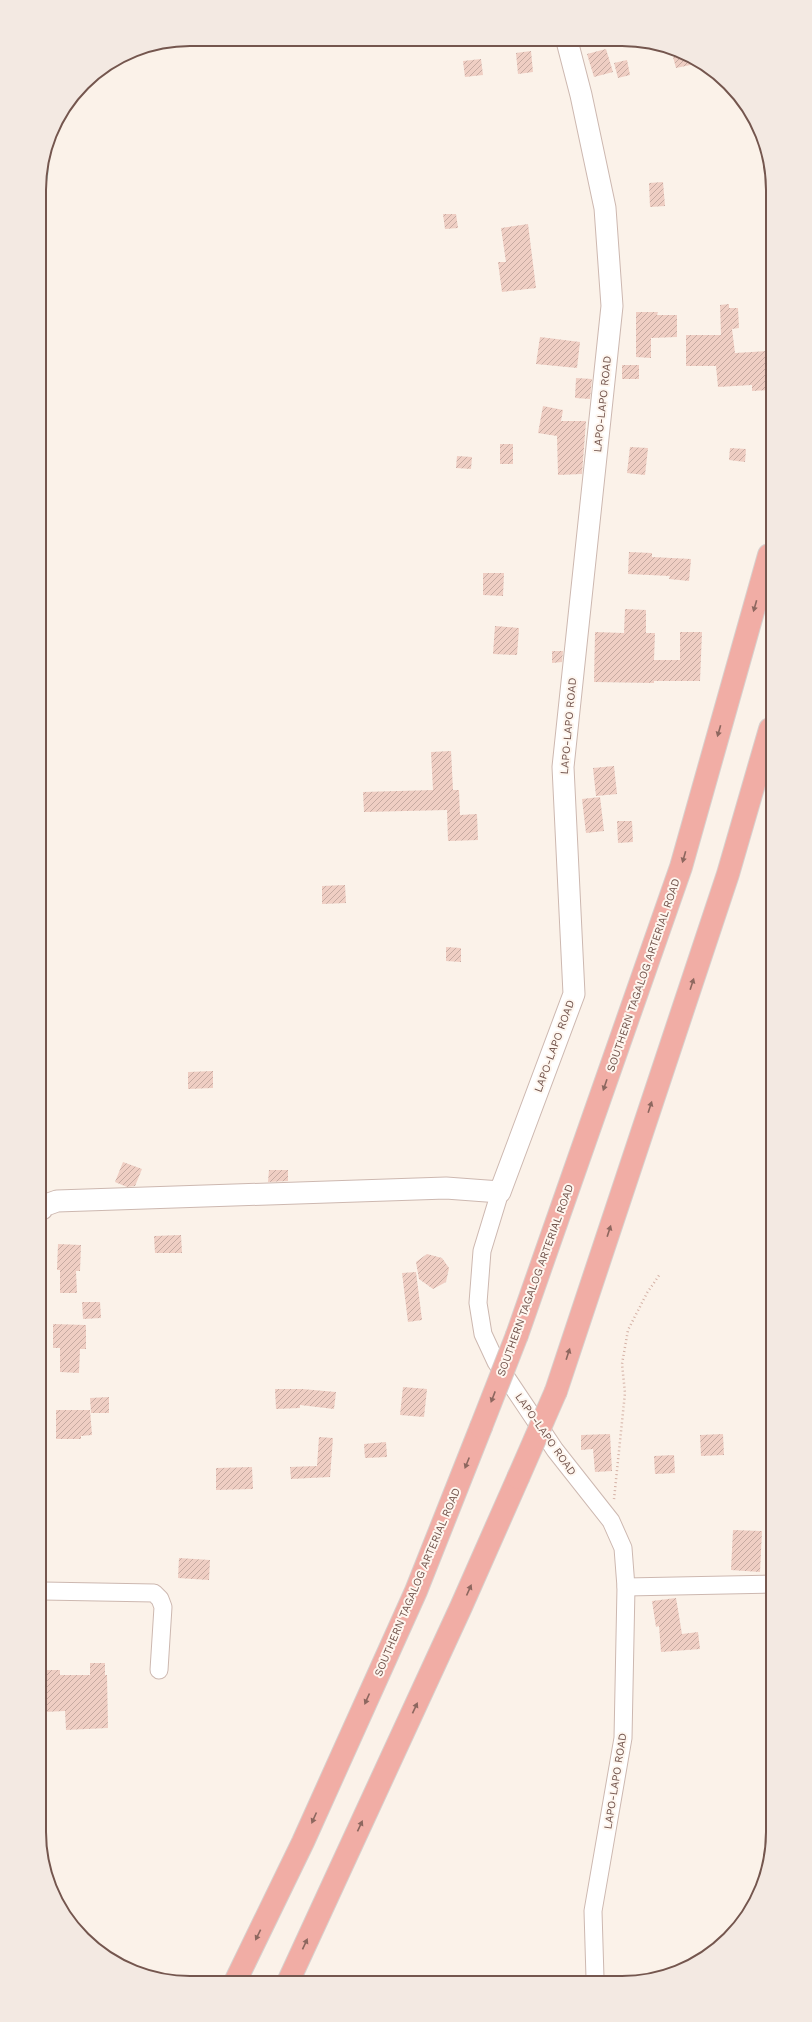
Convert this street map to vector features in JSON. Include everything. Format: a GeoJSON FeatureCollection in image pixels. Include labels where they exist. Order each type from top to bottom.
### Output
{"type":"FeatureCollection","features":[{"type":"Feature","properties":{"kind":"highway","name":"SOUTHERN TAGALOG ARTERIAL ROAD"},"geometry":{"type":"LineString","coordinates":[[238,1976],[303,1842],[413,1598],[517,1335],[681,867],[766,566]]}},
{"type":"Feature","properties":{"kind":"highway"},"geometry":{"type":"LineString","coordinates":[[291,1976],[461,1607],[556,1391],[728,874],[766,743]]}},
{"type":"Feature","properties":{"kind":"street","name":"LAPO-LAPO ROAD"},"geometry":{"type":"LineString","coordinates":[[568,46],[581,95],[605,208],[612,306],[563,767],[574,994],[500,1192],[482,1251],[478,1303],[483,1334],[496,1362],[555,1450],[611,1522],[623,1548],[626,1587],[623,1738],[593,1911],[595,1976]]}},
{"type":"Feature","properties":{"kind":"street"},"geometry":{"type":"LineString","coordinates":[[46,1205],[57,1201],[446,1188],[500,1192]]}},
{"type":"Feature","properties":{"kind":"street"},"geometry":{"type":"LineString","coordinates":[[626,1587],[766,1584]]}},
{"type":"Feature","properties":{"kind":"street"},"geometry":{"type":"LineString","coordinates":[[46,1591],[154,1593],[160,1599],[163,1607],[159,1670]]}},
{"type":"Feature","properties":{"kind":"path"},"geometry":{"type":"LineString","coordinates":[[611,1522],[625,1393],[622,1364],[628,1330],[647,1293],[660,1274]]}},
{"type":"Feature","properties":{"kind":"building"},"geometry":{"type":"Polygon","coordinates":[[[606,49],[613,72],[594,77],[587,54],[606,49]]]}},
{"type":"Feature","properties":{"kind":"building"},"geometry":{"type":"Polygon","coordinates":[[[531,51],[533,72],[518,74],[516,53],[531,51]]]}},
{"type":"Feature","properties":{"kind":"building"},"geometry":{"type":"Polygon","coordinates":[[[673,57],[677,57],[693,64],[676,68],[673,57]]]}},
{"type":"Feature","properties":{"kind":"building"},"geometry":{"type":"Polygon","coordinates":[[[481,59],[483,75],[465,77],[463,61],[481,59]]]}},
{"type":"Feature","properties":{"kind":"building"},"geometry":{"type":"Polygon","coordinates":[[[627,60],[630,75],[618,78],[614,63],[627,60]]]}},
{"type":"Feature","properties":{"kind":"building"},"geometry":{"type":"Polygon","coordinates":[[[663,182],[665,206],[650,207],[649,183],[663,182]]]}},
{"type":"Feature","properties":{"kind":"building"},"geometry":{"type":"Polygon","coordinates":[[[443,214],[456,214],[458,228],[445,229],[443,214]]]}},
{"type":"Feature","properties":{"kind":"building"},"geometry":{"type":"Polygon","coordinates":[[[528,224],[536,288],[502,292],[498,262],[506,262],[501,228],[528,224]]]}},
{"type":"Feature","properties":{"kind":"building"},"geometry":{"type":"Polygon","coordinates":[[[729,304],[729,308],[738,308],[739,328],[732,329],[735,353],[766,351],[766,390],[752,391],[752,385],[718,387],[716,366],[686,366],[686,335],[721,335],[720,305],[729,304]]]}},
{"type":"Feature","properties":{"kind":"building"},"geometry":{"type":"Polygon","coordinates":[[[636,312],[658,312],[657,315],[677,315],[677,337],[651,338],[651,358],[636,357],[636,312]]]}},
{"type":"Feature","properties":{"kind":"building"},"geometry":{"type":"Polygon","coordinates":[[[540,337],[580,342],[577,368],[536,364],[540,337]]]}},
{"type":"Feature","properties":{"kind":"building"},"geometry":{"type":"Polygon","coordinates":[[[622,365],[639,365],[639,379],[622,379],[622,365]]]}},
{"type":"Feature","properties":{"kind":"building"},"geometry":{"type":"Polygon","coordinates":[[[576,378],[592,379],[590,399],[575,398],[576,378]]]}},
{"type":"Feature","properties":{"kind":"building"},"geometry":{"type":"Polygon","coordinates":[[[543,406],[563,410],[561,421],[586,421],[582,474],[558,475],[557,436],[538,433],[543,406]]]}},
{"type":"Feature","properties":{"kind":"building"},"geometry":{"type":"Polygon","coordinates":[[[500,444],[513,444],[513,464],[500,464],[500,444]]]}},
{"type":"Feature","properties":{"kind":"building"},"geometry":{"type":"Polygon","coordinates":[[[630,447],[648,448],[645,475],[627,473],[630,447]]]}},
{"type":"Feature","properties":{"kind":"building"},"geometry":{"type":"Polygon","coordinates":[[[730,448],[746,449],[745,462],[729,460],[730,448]]]}},
{"type":"Feature","properties":{"kind":"building"},"geometry":{"type":"Polygon","coordinates":[[[457,456],[472,457],[471,469],[456,468],[457,456]]]}},
{"type":"Feature","properties":{"kind":"building"},"geometry":{"type":"Polygon","coordinates":[[[629,552],[652,553],[652,557],[691,559],[689,581],[669,579],[670,576],[628,574],[629,552]]]}},
{"type":"Feature","properties":{"kind":"building"},"geometry":{"type":"Polygon","coordinates":[[[483,573],[504,573],[503,596],[483,595],[483,573]]]}},
{"type":"Feature","properties":{"kind":"building"},"geometry":{"type":"Polygon","coordinates":[[[625,609],[646,610],[646,633],[655,633],[654,660],[680,660],[680,632],[702,632],[700,681],[654,681],[654,683],[594,682],[595,632],[624,633],[625,609]]]}},
{"type":"Feature","properties":{"kind":"building"},"geometry":{"type":"Polygon","coordinates":[[[495,626],[519,628],[517,655],[493,654],[495,626]]]}},
{"type":"Feature","properties":{"kind":"building"},"geometry":{"type":"Polygon","coordinates":[[[552,651],[563,651],[562,662],[552,663],[552,651]]]}},
{"type":"Feature","properties":{"kind":"building"},"geometry":{"type":"Polygon","coordinates":[[[451,751],[453,790],[459,790],[460,815],[477,814],[478,840],[448,841],[447,810],[364,812],[363,792],[433,790],[431,752],[451,751]]]}},
{"type":"Feature","properties":{"kind":"building"},"geometry":{"type":"Polygon","coordinates":[[[614,766],[617,794],[596,796],[593,768],[614,766]]]}},
{"type":"Feature","properties":{"kind":"building"},"geometry":{"type":"Polygon","coordinates":[[[600,797],[604,831],[586,833],[582,799],[600,797]]]}},
{"type":"Feature","properties":{"kind":"building"},"geometry":{"type":"Polygon","coordinates":[[[617,821],[632,821],[633,842],[618,843],[617,821]]]}},
{"type":"Feature","properties":{"kind":"building"},"geometry":{"type":"Polygon","coordinates":[[[345,885],[346,903],[322,904],[322,886],[345,885]]]}},
{"type":"Feature","properties":{"kind":"building"},"geometry":{"type":"Polygon","coordinates":[[[446,947],[461,948],[461,962],[446,961],[446,947]]]}},
{"type":"Feature","properties":{"kind":"building"},"geometry":{"type":"Polygon","coordinates":[[[213,1071],[213,1088],[188,1089],[188,1072],[213,1071]]]}},
{"type":"Feature","properties":{"kind":"building"},"geometry":{"type":"Polygon","coordinates":[[[123,1162],[142,1169],[135,1186],[127,1187],[115,1182],[123,1162]]]}},
{"type":"Feature","properties":{"kind":"building"},"geometry":{"type":"Polygon","coordinates":[[[269,1170],[288,1170],[288,1181],[268,1182],[269,1170]]]}},
{"type":"Feature","properties":{"kind":"building"},"geometry":{"type":"Polygon","coordinates":[[[181,1235],[182,1253],[155,1253],[154,1236],[181,1235]]]}},
{"type":"Feature","properties":{"kind":"building"},"geometry":{"type":"Polygon","coordinates":[[[58,1244],[81,1245],[80,1271],[76,1271],[77,1293],[60,1293],[60,1270],[57,1270],[58,1244]]]}},
{"type":"Feature","properties":{"kind":"building"},"geometry":{"type":"Polygon","coordinates":[[[427,1254],[442,1258],[449,1268],[446,1282],[433,1289],[419,1279],[416,1262],[427,1254]]]}},
{"type":"Feature","properties":{"kind":"building"},"geometry":{"type":"Polygon","coordinates":[[[416,1272],[422,1320],[408,1322],[402,1273],[416,1272]]]}},
{"type":"Feature","properties":{"kind":"building"},"geometry":{"type":"Polygon","coordinates":[[[82,1302],[100,1302],[101,1318],[83,1319],[82,1302]]]}},
{"type":"Feature","properties":{"kind":"building"},"geometry":{"type":"Polygon","coordinates":[[[53,1324],[86,1325],[86,1349],[80,1349],[79,1373],[60,1372],[60,1348],[53,1348],[53,1324]]]}},
{"type":"Feature","properties":{"kind":"building"},"geometry":{"type":"Polygon","coordinates":[[[403,1387],[427,1389],[424,1417],[400,1415],[403,1387]]]}},
{"type":"Feature","properties":{"kind":"building"},"geometry":{"type":"Polygon","coordinates":[[[275,1389],[302,1389],[336,1392],[334,1409],[300,1405],[300,1408],[276,1409],[275,1389]]]}},
{"type":"Feature","properties":{"kind":"building"},"geometry":{"type":"Polygon","coordinates":[[[109,1397],[109,1413],[91,1413],[90,1398],[109,1397]]]}},
{"type":"Feature","properties":{"kind":"building"},"geometry":{"type":"Polygon","coordinates":[[[56,1410],[90,1410],[92,1435],[81,1436],[81,1439],[56,1439],[56,1410]]]}},
{"type":"Feature","properties":{"kind":"building"},"geometry":{"type":"Polygon","coordinates":[[[610,1434],[612,1471],[595,1472],[593,1449],[581,1450],[581,1435],[610,1434]]]}},
{"type":"Feature","properties":{"kind":"building"},"geometry":{"type":"Polygon","coordinates":[[[723,1434],[724,1455],[701,1456],[700,1435],[723,1434]]]}},
{"type":"Feature","properties":{"kind":"building"},"geometry":{"type":"Polygon","coordinates":[[[319,1437],[333,1438],[330,1477],[291,1479],[290,1467],[317,1466],[319,1437]]]}},
{"type":"Feature","properties":{"kind":"building"},"geometry":{"type":"Polygon","coordinates":[[[386,1442],[387,1457],[365,1458],[364,1444],[386,1442]]]}},
{"type":"Feature","properties":{"kind":"building"},"geometry":{"type":"Polygon","coordinates":[[[674,1455],[675,1473],[655,1474],[654,1456],[674,1455]]]}},
{"type":"Feature","properties":{"kind":"building"},"geometry":{"type":"Polygon","coordinates":[[[252,1467],[253,1489],[216,1490],[216,1468],[252,1467]]]}},
{"type":"Feature","properties":{"kind":"building"},"geometry":{"type":"Polygon","coordinates":[[[733,1530],[762,1531],[760,1572],[731,1570],[733,1530]]]}},
{"type":"Feature","properties":{"kind":"building"},"geometry":{"type":"Polygon","coordinates":[[[179,1558],[210,1560],[209,1580],[178,1578],[179,1558]]]}},
{"type":"Feature","properties":{"kind":"building"},"geometry":{"type":"Polygon","coordinates":[[[676,1598],[682,1634],[698,1632],[700,1649],[661,1652],[659,1626],[656,1627],[652,1601],[676,1598]]]}},
{"type":"Feature","properties":{"kind":"building"},"geometry":{"type":"Polygon","coordinates":[[[90,1663],[105,1663],[105,1675],[107,1675],[108,1728],[66,1730],[65,1711],[46,1712],[46,1670],[60,1670],[60,1675],[90,1675],[90,1663]]]}}]}
